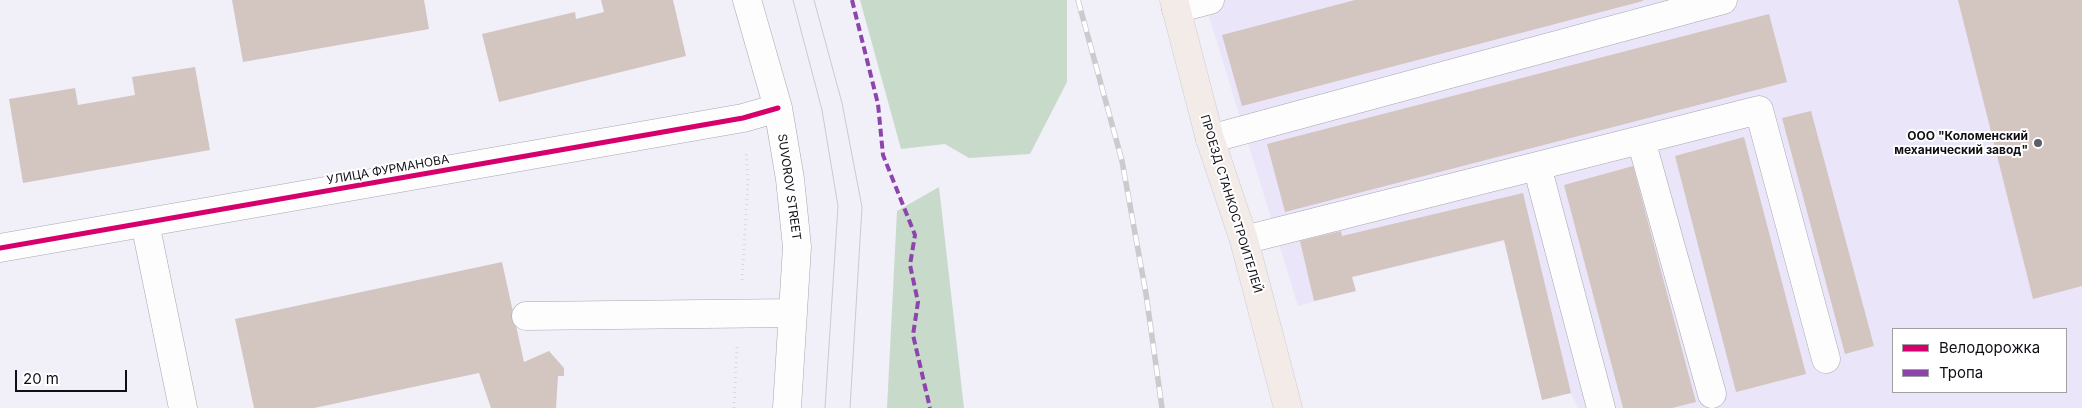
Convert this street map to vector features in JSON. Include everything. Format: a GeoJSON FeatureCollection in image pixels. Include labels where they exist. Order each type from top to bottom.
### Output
{"type":"FeatureCollection","features":[{"type":"Feature","properties":{"kind":"main road","name":"ПРОЕЗД СТАНКОСТРОИТЕЛЕЙ"},"geometry":{"type":"LineString","coordinates":[[1175,4],[1210,139],[1244,240],[1288,408]]}},
{"type":"Feature","properties":{"kind":"street","name":"SUVOROV STREET"},"geometry":{"type":"LineString","coordinates":[[748,0],[778,108],[790,179],[797,247],[787,408]]}},
{"type":"Feature","properties":{"kind":"street"},"geometry":{"type":"LineString","coordinates":[[1175,4],[1210,0]]}},
{"type":"Feature","properties":{"kind":"street"},"geometry":{"type":"LineString","coordinates":[[1210,139],[1723,0]]}},
{"type":"Feature","properties":{"kind":"street","name":"УЛИЦА ФУРМАНОВА"},"geometry":{"type":"LineString","coordinates":[[0,248],[743,118],[778,108]]}},
{"type":"Feature","properties":{"kind":"street"},"geometry":{"type":"LineString","coordinates":[[1244,240],[1759,110],[1826,359]]}},
{"type":"Feature","properties":{"kind":"street"},"geometry":{"type":"LineString","coordinates":[[1641,140],[1712,394]]}},
{"type":"Feature","properties":{"kind":"street"},"geometry":{"type":"LineString","coordinates":[[1537,166],[1601,408]]}},
{"type":"Feature","properties":{"kind":"street"},"geometry":{"type":"LineString","coordinates":[[145,222],[183,408]]}},
{"type":"Feature","properties":{"kind":"street"},"geometry":{"type":"LineString","coordinates":[[526,316],[793,313]]}},
{"type":"Feature","properties":{"kind":"path"},"geometry":{"type":"LineString","coordinates":[[734,408],[748,182],[743,118]]}},
{"type":"Feature","properties":{"kind":"shaded area"},"geometry":{"type":"Polygon","coordinates":[[[1204,0],[2082,0],[2082,408],[1578,408],[1571,393],[1542,400],[1504,241],[1352,277],[1356,291],[1298,306],[1204,0]]]}},
{"type":"Feature","properties":{"kind":"green space"},"geometry":{"type":"Polygon","coordinates":[[[860,0],[1067,0],[1067,82],[1030,154],[969,158],[945,144],[901,149],[860,0]]]}},
{"type":"Feature","properties":{"kind":"green space"},"geometry":{"type":"Polygon","coordinates":[[[939,187],[964,408],[887,408],[897,211],[939,187]]]}},
{"type":"Feature","properties":{"kind":"building"},"geometry":{"type":"Polygon","coordinates":[[[232,0],[424,0],[429,29],[243,62],[232,0]]]}},
{"type":"Feature","properties":{"kind":"building"},"geometry":{"type":"Polygon","coordinates":[[[601,0],[673,0],[686,56],[499,102],[482,34],[575,12],[576,19],[604,12],[601,0]]]}},
{"type":"Feature","properties":{"kind":"building"},"geometry":{"type":"Polygon","coordinates":[[[1355,0],[1643,1],[1242,106],[1222,35],[1355,0]]]}},
{"type":"Feature","properties":{"kind":"building","name":"ООО \"Коломенский механический завод\""},"geometry":{"type":"Polygon","coordinates":[[[1958,0],[2082,0],[2082,286],[2033,299],[1958,0]]]}},
{"type":"Feature","properties":{"kind":"building"},"geometry":{"type":"Polygon","coordinates":[[[1769,14],[1787,82],[1285,212],[1267,144],[1769,14]]]}},
{"type":"Feature","properties":{"kind":"building"},"geometry":{"type":"Polygon","coordinates":[[[195,67],[210,150],[23,183],[9,99],[75,88],[78,105],[135,95],[132,77],[195,67]]]}},
{"type":"Feature","properties":{"kind":"building"},"geometry":{"type":"Polygon","coordinates":[[[1811,111],[1874,346],[1845,354],[1782,118],[1811,111]]]}},
{"type":"Feature","properties":{"kind":"building"},"geometry":{"type":"Polygon","coordinates":[[[1744,137],[1806,374],[1736,392],[1675,156],[1744,137]]]}},
{"type":"Feature","properties":{"kind":"building"},"geometry":{"type":"Polygon","coordinates":[[[1633,166],[1696,402],[1672,408],[1623,408],[1564,185],[1633,166]]]}},
{"type":"Feature","properties":{"kind":"building"},"geometry":{"type":"Polygon","coordinates":[[[1523,193],[1571,393],[1542,400],[1504,240],[1352,277],[1356,291],[1314,301],[1300,241],[1341,231],[1342,236],[1523,193]]]}},
{"type":"Feature","properties":{"kind":"building"},"geometry":{"type":"Polygon","coordinates":[[[502,262],[524,362],[549,351],[564,368],[564,376],[558,376],[556,408],[491,408],[479,373],[314,408],[254,408],[235,319],[502,262]]]}},
{"type":"Feature","properties":{"kind":"tram line"},"geometry":{"type":"LineString","coordinates":[[793,0],[822,110],[838,206],[825,408]]}},
{"type":"Feature","properties":{"kind":"tram line"},"geometry":{"type":"LineString","coordinates":[[814,0],[842,103],[862,207],[850,408]]}},
{"type":"Feature","properties":{"kind":"railway"},"geometry":{"type":"LineString","coordinates":[[1078,0],[1122,161],[1146,294],[1162,408]]}},
{"type":"Feature","properties":{"kind":"marked path"},"geometry":{"type":"LineString","coordinates":[[852,0],[878,104],[883,155],[915,235],[910,265],[918,302],[913,335],[930,408]]}},
{"type":"Feature","properties":{"kind":"cycle path"},"geometry":{"type":"LineString","coordinates":[[0,248],[743,118],[778,108]]}},
{"type":"Feature","properties":{"kind":"place","name":"ООО \"Коломенский механический завод\""},"geometry":{"type":"Point","coordinates":[2038,143]}}]}
